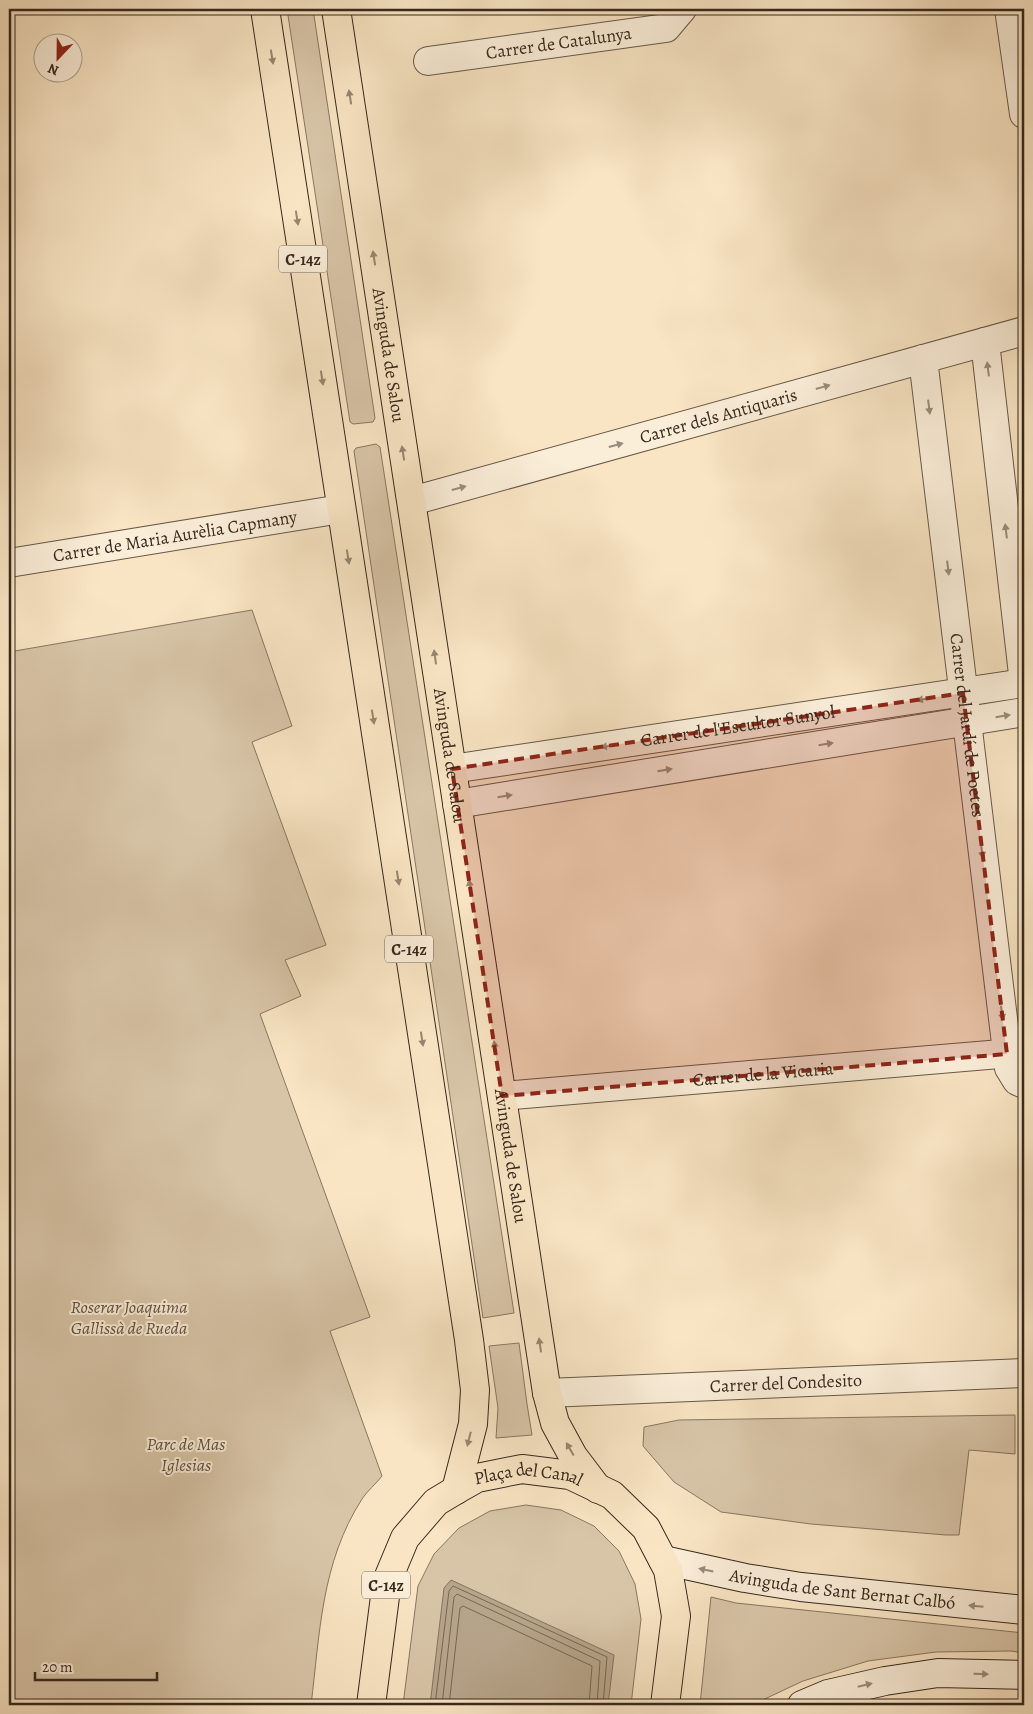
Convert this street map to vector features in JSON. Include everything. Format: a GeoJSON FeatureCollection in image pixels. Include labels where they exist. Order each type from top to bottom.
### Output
{"type":"FeatureCollection","features":[{"type":"Feature","properties":{"kind":"main road","name":"C-14z"},"geometry":{"type":"LineString","coordinates":[[265,9],[475,1390],[473,1424],[456,1490]]}},
{"type":"Feature","properties":{"kind":"main road","name":"Avinguda de Salou"},"geometry":{"type":"LineString","coordinates":[[336,9],[547,1393],[555,1423],[573,1456],[598,1489]]}},
{"type":"Feature","properties":{"kind":"main road","name":"Plaça del Canal"},"geometry":{"type":"LineString","coordinates":[[370,1705],[386,1582],[405,1538],[436,1502],[476,1478],[522,1469],[570,1475],[612,1495],[646,1528],[668,1570],[676,1616],[665,1705]]}},
{"type":"Feature","properties":{"kind":"street","name":"Carrer de Catalunya"},"geometry":{"type":"LineString","coordinates":[[428,61],[666,28],[682,9]]}},
{"type":"Feature","properties":{"kind":"street"},"geometry":{"type":"LineString","coordinates":[[1009,9],[1024,114]]}},
{"type":"Feature","properties":{"kind":"street","name":"Carrer dels Antiquaris"},"geometry":{"type":"LineString","coordinates":[[412,501],[1024,331]]}},
{"type":"Feature","properties":{"kind":"street"},"geometry":{"type":"LineString","coordinates":[[984,342],[1024,683]]}},
{"type":"Feature","properties":{"kind":"street","name":"Carrer del Jardí de Poetes"},"geometry":{"type":"LineString","coordinates":[[923,359],[966,722],[1016,1053],[1008,1068],[1017,1081],[1024,1084]]}},
{"type":"Feature","properties":{"kind":"street","name":"Carrer de Maria Aurèlia Capmany"},"geometry":{"type":"LineString","coordinates":[[9,563],[341,508]]}},
{"type":"Feature","properties":{"kind":"street","name":"Carrer de l'Escultor Sunyol"},"geometry":{"type":"LineString","coordinates":[[452,769],[1024,683]]}},
{"type":"Feature","properties":{"kind":"street","name":"Carrer de l'Escultor Sunyol"},"geometry":{"type":"LineString","coordinates":[[457,804],[1024,712]]}},
{"type":"Feature","properties":{"kind":"street","name":"Carrer de la Vicaria"},"geometry":{"type":"LineString","coordinates":[[502,1096],[1016,1053]]}},
{"type":"Feature","properties":{"kind":"street","name":"Carrer del Condesito"},"geometry":{"type":"LineString","coordinates":[[547,1393],[1024,1374]]}},
{"type":"Feature","properties":{"kind":"street","name":"Avinguda de Sant Bernat Calbó"},"geometry":{"type":"LineString","coordinates":[[663,1560],[745,1578],[801,1587],[1024,1610]]}},
{"type":"Feature","properties":{"kind":"street"},"geometry":{"type":"LineString","coordinates":[[802,1705],[828,1694],[885,1681],[938,1673],[1024,1675]]}},
{"type":"Feature","properties":{"kind":"highlighted area"},"geometry":{"type":"Polygon","coordinates":[[[963,693],[1007,1054],[502,1096],[452,769],[963,693]]]}},
{"type":"Feature","properties":{"kind":"green space"},"geometry":{"type":"Polygon","coordinates":[[[287,9],[313,9],[375,418],[373,422],[353,424],[350,422],[287,9]]]}},
{"type":"Feature","properties":{"kind":"green space"},"geometry":{"type":"Polygon","coordinates":[[[376,444],[380,447],[514,1313],[483,1318],[354,451],[356,448],[376,444]]]}},
{"type":"Feature","properties":{"kind":"green space","name":"Parc de Mas Iglesias"},"geometry":{"type":"Polygon","coordinates":[[[252,610],[292,726],[252,742],[326,945],[285,960],[301,996],[260,1014],[370,1317],[330,1331],[382,1476],[366,1493],[348,1523],[330,1573],[320,1625],[311,1705],[9,1705],[9,652],[252,610]]]}},
{"type":"Feature","properties":{"kind":"green space"},"geometry":{"type":"Polygon","coordinates":[[[519,1343],[532,1435],[496,1438],[498,1408],[489,1346],[519,1343]]]}},
{"type":"Feature","properties":{"kind":"green space"},"geometry":{"type":"Polygon","coordinates":[[[1015,1415],[1015,1454],[969,1450],[959,1535],[811,1524],[721,1512],[674,1482],[643,1446],[644,1427],[679,1420],[1015,1415]]]}},
{"type":"Feature","properties":{"kind":"green space"},"geometry":{"type":"Polygon","coordinates":[[[526,1505],[561,1510],[594,1526],[619,1551],[635,1584],[641,1619],[631,1705],[403,1705],[418,1586],[434,1554],[459,1528],[490,1511],[526,1505]]]}},
{"type":"Feature","properties":{"kind":"green space"},"geometry":{"type":"Polygon","coordinates":[[[711,1597],[736,1603],[1024,1633],[1024,1653],[1011,1651],[936,1652],[868,1661],[803,1681],[752,1705],[700,1705],[711,1597]]]}},
{"type":"Feature","properties":{"kind":"water"},"geometry":{"type":"Polygon","coordinates":[[[451,1580],[614,1655],[608,1705],[430,1705],[444,1588],[451,1580]]]}},
{"type":"Feature","properties":{"kind":"park label","name":"Roserar Joaquima Gallissà de Rueda"},"geometry":{"type":"Point","coordinates":[129,1317]}}]}
